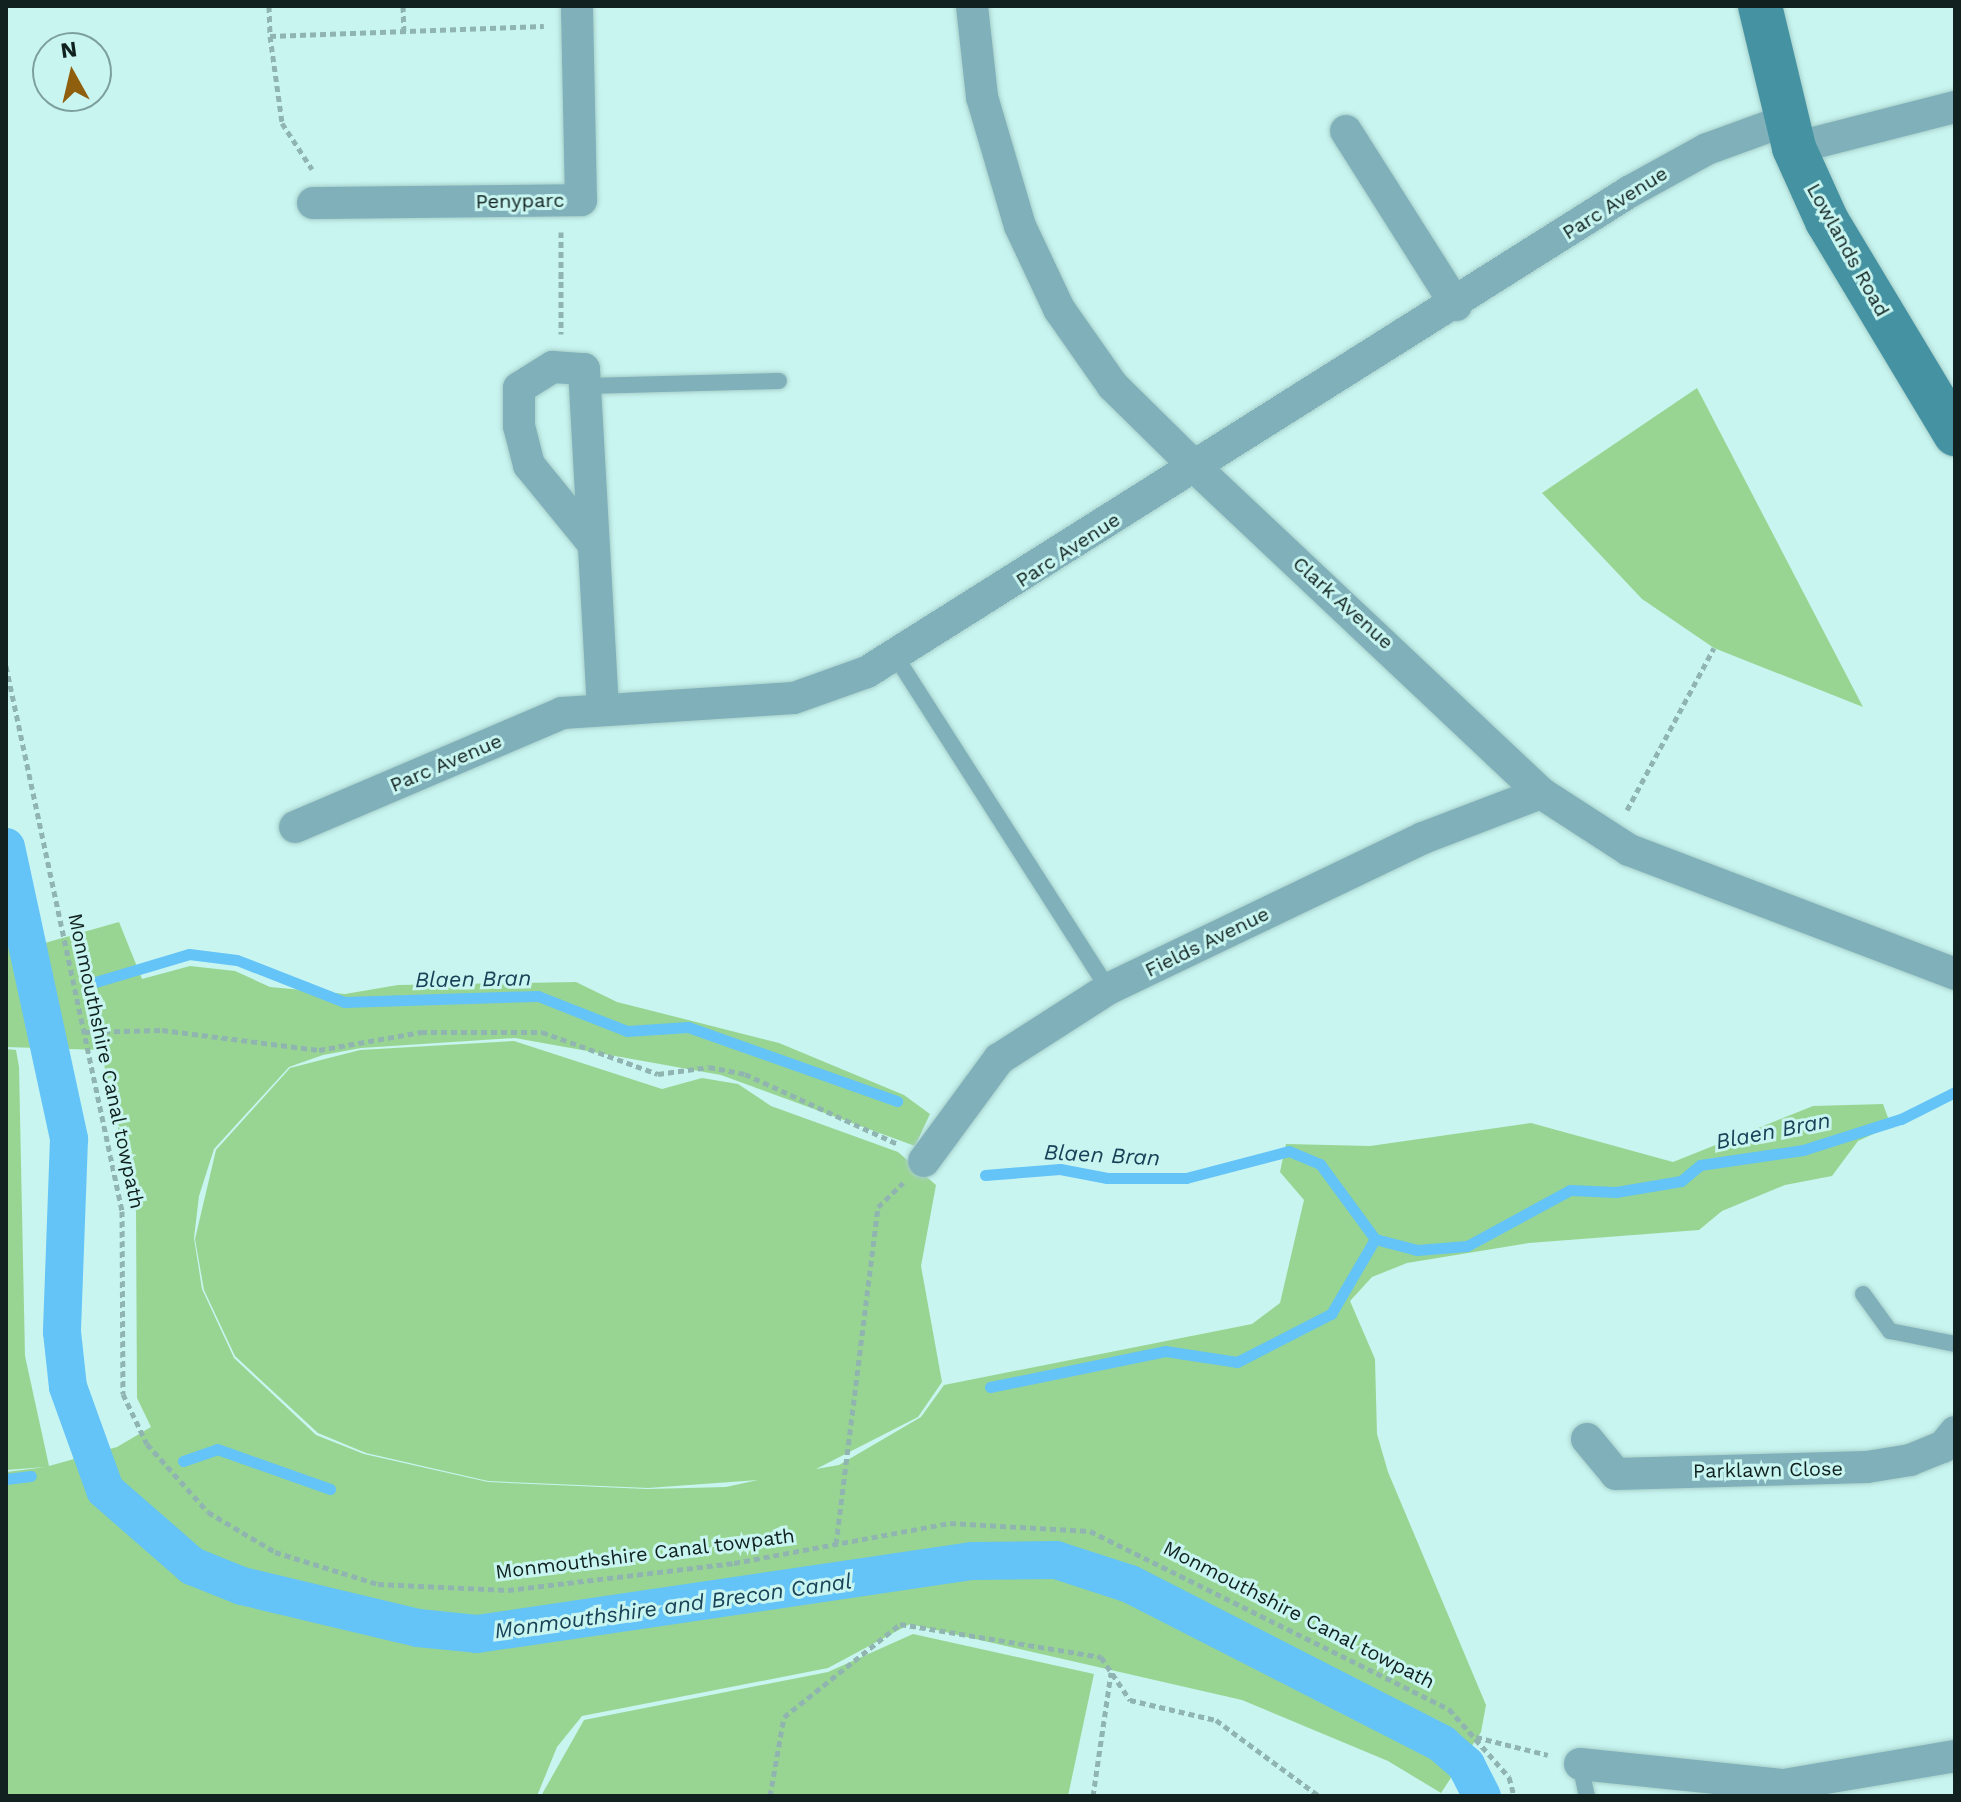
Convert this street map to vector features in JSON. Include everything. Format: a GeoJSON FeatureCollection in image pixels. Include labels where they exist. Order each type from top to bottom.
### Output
{"type":"FeatureCollection","features":[{"type":"Feature","properties":{"kind":"street","name":"Clark Avenue"},"geometry":{"type":"LineString","coordinates":[[972,6],[982,97],[1020,226],[1059,309],[1113,386],[1195,467],[1541,793],[1612,839],[1750,901],[1955,974]]}},
{"type":"Feature","properties":{"kind":"street","name":"Lowlands Road"},"geometry":{"type":"LineString","coordinates":[[1760,6],[1789,134],[1827,221],[1955,434]]}},
{"type":"Feature","properties":{"kind":"street","name":"Penyparc"},"geometry":{"type":"LineString","coordinates":[[321,203],[581,200],[577,15]]}},
{"type":"Feature","properties":{"kind":"street","name":"Parc Avenue"},"geometry":{"type":"LineString","coordinates":[[295,827],[562,713],[603,705],[690,710],[794,698],[896,657],[1456,305],[1629,192],[1707,149],[1955,107]]}},
{"type":"Feature","properties":{"kind":"street"},"geometry":{"type":"LineString","coordinates":[[1346,131],[1456,305]]}},
{"type":"Feature","properties":{"kind":"street"},"geometry":{"type":"LineString","coordinates":[[591,541],[529,465],[519,426],[519,388],[573,377],[591,541],[603,705]]}},
{"type":"Feature","properties":{"kind":"street","name":"Fields Avenue"},"geometry":{"type":"LineString","coordinates":[[924,1161],[999,1059],[1108,989],[1423,838],[1541,793]]}},
{"type":"Feature","properties":{"kind":"street","name":"Parklawn Close"},"geometry":{"type":"LineString","coordinates":[[1587,1439],[1616,1474],[1867,1467],[1932,1451],[1955,1432]]}},
{"type":"Feature","properties":{"kind":"street"},"geometry":{"type":"LineString","coordinates":[[1580,1764],[1784,1790],[1955,1756]]}},
{"type":"Feature","properties":{"kind":"lane"},"geometry":{"type":"LineString","coordinates":[[573,377],[779,381]]}},
{"type":"Feature","properties":{"kind":"lane"},"geometry":{"type":"LineString","coordinates":[[896,657],[1108,989]]}},
{"type":"Feature","properties":{"kind":"lane"},"geometry":{"type":"LineString","coordinates":[[1863,1294],[1890,1331],[1955,1344]]}},
{"type":"Feature","properties":{"kind":"lane"},"geometry":{"type":"LineString","coordinates":[[1580,1764],[1587,1796]]}},
{"type":"Feature","properties":{"kind":"path"},"geometry":{"type":"LineString","coordinates":[[269,6],[282,123],[321,203]]}},
{"type":"Feature","properties":{"kind":"path"},"geometry":{"type":"LineString","coordinates":[[403,6],[404,31]]}},
{"type":"Feature","properties":{"kind":"path"},"geometry":{"type":"LineString","coordinates":[[270,36],[404,31],[577,15]]}},
{"type":"Feature","properties":{"kind":"path"},"geometry":{"type":"LineString","coordinates":[[560,201],[573,377]]}},
{"type":"Feature","properties":{"kind":"path"},"geometry":{"type":"LineString","coordinates":[[1612,839],[1714,648]]}},
{"type":"Feature","properties":{"kind":"path","name":"Monmouthshire Canal towpath"},"geometry":{"type":"LineString","coordinates":[[6,666],[122,1211],[123,1394],[147,1444],[208,1512],[275,1552],[378,1584],[508,1590],[836,1544],[950,1523],[1090,1531],[1449,1709],[1509,1777],[1514,1796]]}},
{"type":"Feature","properties":{"kind":"path"},"geometry":{"type":"LineString","coordinates":[[84,1032],[162,1030],[319,1050],[421,1032],[542,1032],[658,1074],[709,1067],[745,1074],[924,1161],[878,1207],[836,1544]]}},
{"type":"Feature","properties":{"kind":"path"},"geometry":{"type":"LineString","coordinates":[[770,1796],[784,1717],[900,1624],[1101,1657],[1130,1700],[1216,1720],[1319,1796]]}},
{"type":"Feature","properties":{"kind":"path"},"geometry":{"type":"LineString","coordinates":[[1093,1796],[1111,1672]]}},
{"type":"Feature","properties":{"kind":"path"},"geometry":{"type":"LineString","coordinates":[[1474,1737],[1580,1764]]}},
{"type":"Feature","properties":{"kind":"green space"},"geometry":{"type":"Polygon","coordinates":[[[1697,388],[1863,707],[1714,648],[1642,599],[1542,493],[1697,388]]]}},
{"type":"Feature","properties":{"kind":"green space"},"geometry":{"type":"Polygon","coordinates":[[[6,916],[20,950],[119,922],[142,979],[190,966],[235,971],[270,987],[345,994],[398,985],[576,982],[617,1002],[779,1043],[904,1095],[930,1114],[915,1146],[721,1075],[515,1038],[361,1048],[323,1055],[289,1067],[214,1149],[199,1196],[194,1238],[202,1289],[234,1358],[316,1435],[364,1454],[488,1482],[647,1489],[726,1487],[758,1480],[648,1488],[488,1481],[366,1453],[318,1433],[235,1356],[204,1290],[195,1239],[216,1150],[290,1068],[360,1050],[514,1041],[662,1089],[702,1078],[738,1084],[771,1106],[898,1152],[936,1185],[921,1266],[942,1382],[918,1417],[816,1469],[839,1465],[921,1417],[944,1385],[1252,1324],[1280,1303],[1304,1200],[1280,1172],[1286,1144],[1370,1146],[1531,1123],[1673,1162],[1813,1106],[1883,1104],[1891,1126],[1858,1141],[1832,1176],[1785,1185],[1722,1211],[1699,1230],[1529,1243],[1407,1263],[1372,1277],[1350,1301],[1375,1359],[1377,1434],[1388,1472],[1486,1705],[1481,1732],[1441,1793],[1388,1761],[1242,1700],[910,1624],[828,1668],[582,1716],[557,1747],[537,1796],[6,1796],[6,1472],[46,1467],[6,1470],[6,1049],[16,1050],[19,1067],[25,1356],[49,1466],[117,1447],[151,1427],[137,1398],[136,1212],[101,1050],[6,1047],[6,916]]]}},
{"type":"Feature","properties":{"kind":"green space"},"geometry":{"type":"Polygon","coordinates":[[[913,1634],[1094,1674],[1068,1796],[541,1796],[584,1720],[828,1672],[913,1634]]]}},
{"type":"Feature","properties":{"kind":"waterway","name":"Monmouthshire and Brecon Canal"},"geometry":{"type":"LineString","coordinates":[[6,847],[69,1139],[62,1332],[68,1387],[105,1490],[192,1566],[242,1586],[418,1628],[477,1634],[972,1561],[1056,1560],[1130,1584],[1442,1744],[1466,1765],[1482,1796]]}},
{"type":"Feature","properties":{"kind":"waterway","name":"Blaen Bran"},"geometry":{"type":"LineString","coordinates":[[92,983],[189,954],[237,960],[344,1002],[538,996],[627,1031],[688,1027],[897,1101]]}},
{"type":"Feature","properties":{"kind":"waterway","name":"Blaen Bran"},"geometry":{"type":"LineString","coordinates":[[985,1175],[1060,1169],[1107,1178],[1186,1178],[1289,1151],[1320,1164],[1375,1239],[1417,1250],[1467,1246],[1570,1190],[1616,1192],[1681,1181],[1700,1165],[1803,1150],[1901,1119],[1955,1092]]}},
{"type":"Feature","properties":{"kind":"waterway"},"geometry":{"type":"LineString","coordinates":[[990,1387],[1165,1351],[1237,1362],[1331,1314],[1375,1239]]}},
{"type":"Feature","properties":{"kind":"waterway"},"geometry":{"type":"LineString","coordinates":[[183,1461],[217,1449],[330,1489]]}},
{"type":"Feature","properties":{"kind":"waterway"},"geometry":{"type":"LineString","coordinates":[[6,1479],[31,1476]]}}]}
